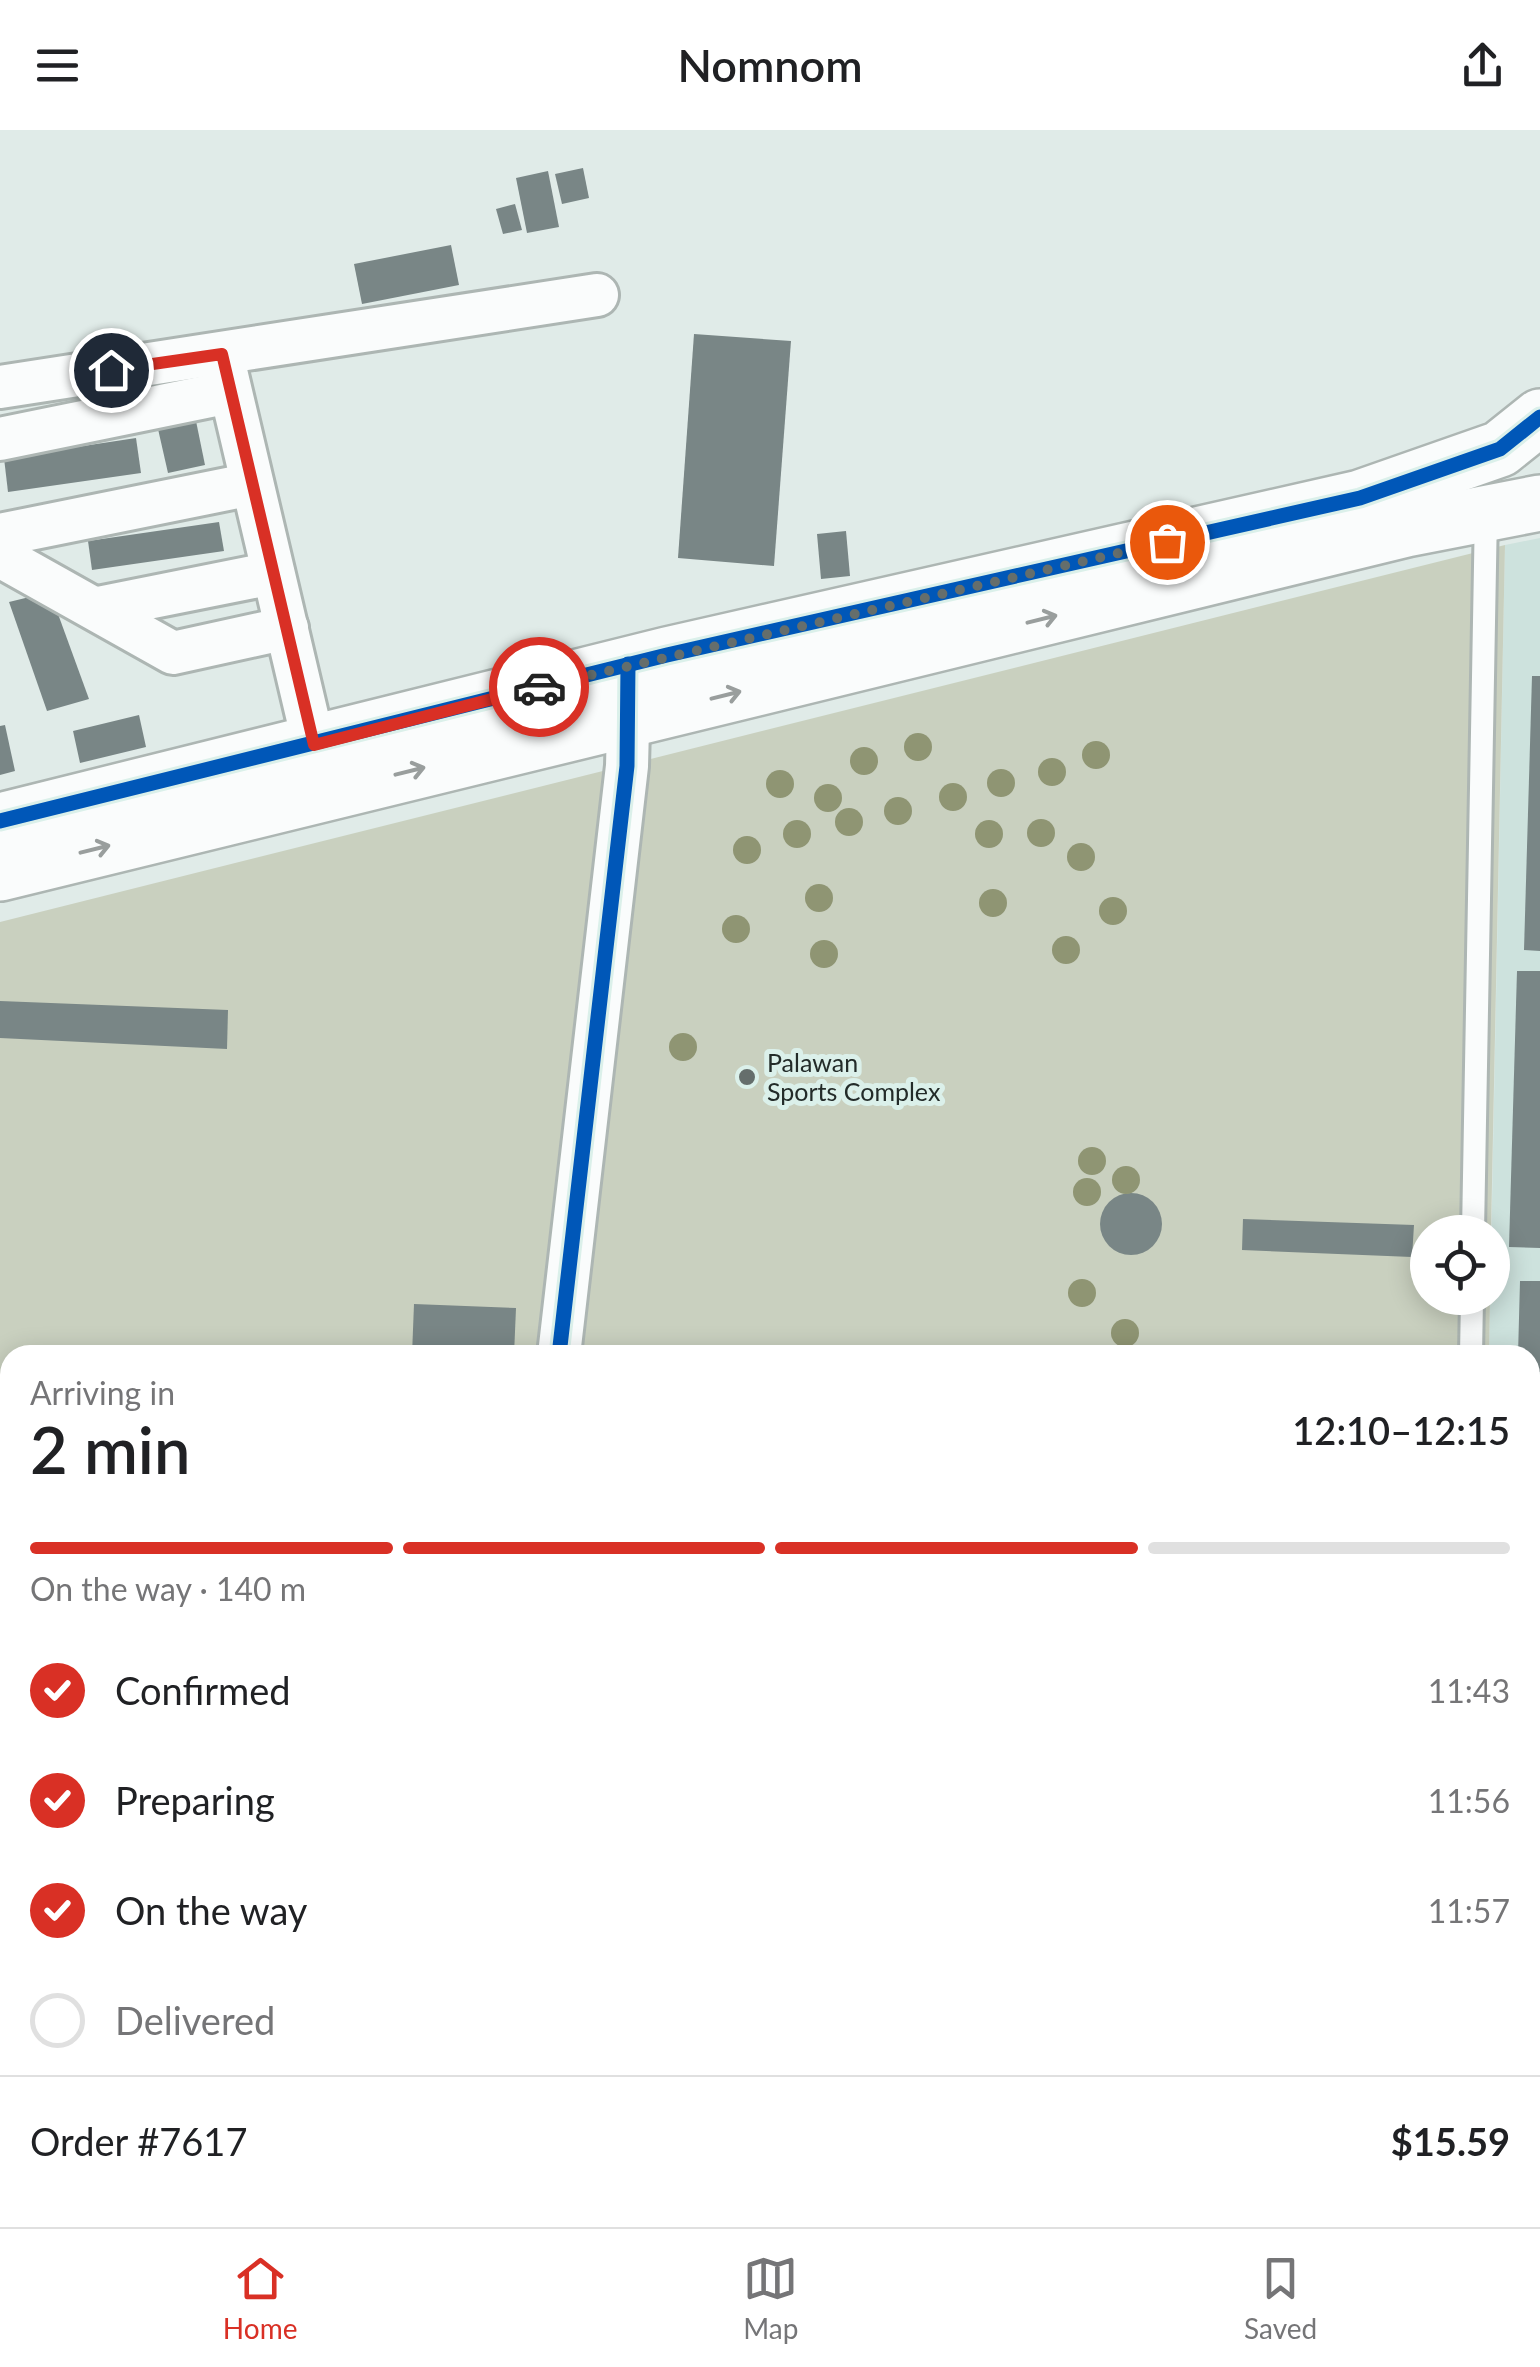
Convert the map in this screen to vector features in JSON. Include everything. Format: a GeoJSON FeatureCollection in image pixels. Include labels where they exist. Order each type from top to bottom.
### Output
{"type":"FeatureCollection","features":[{"type":"Feature","properties":{"kind":"street"},"geometry":{"type":"LineString","coordinates":[[0,439],[226,373],[598,295]]}},
{"type":"Feature","properties":{"kind":"street"},"geometry":{"type":"LineString","coordinates":[[0,387],[226,373]]}},
{"type":"Feature","properties":{"kind":"street"},"geometry":{"type":"LineString","coordinates":[[226,373],[314,745]]}},
{"type":"Feature","properties":{"kind":"street"},"geometry":{"type":"LineString","coordinates":[[0,872],[1406,530],[1477,489],[1500,450],[1540,417]]}},
{"type":"Feature","properties":{"kind":"street"},"geometry":{"type":"LineString","coordinates":[[0,536],[252,484]]}},
{"type":"Feature","properties":{"kind":"street"},"geometry":{"type":"LineString","coordinates":[[0,822],[628,664],[1360,498],[1477,489],[1540,503]]}},
{"type":"Feature","properties":{"kind":"street"},"geometry":{"type":"LineString","coordinates":[[0,556],[173,652],[287,628]]}},
{"type":"Feature","properties":{"kind":"street"},"geometry":{"type":"LineString","coordinates":[[98,608],[274,573]]}},
{"type":"Feature","properties":{"kind":"street"},"geometry":{"type":"LineString","coordinates":[[560,1345],[630,718],[628,664]]}},
{"type":"Feature","properties":{"kind":"lane"},"geometry":{"type":"LineString","coordinates":[[1473,1215],[1477,489]]}},
{"type":"Feature","properties":{"kind":"lane"},"geometry":{"type":"LineString","coordinates":[[1471,1345],[1472,1315]]}},
{"type":"Feature","properties":{"kind":"shaded area"},"geometry":{"type":"Polygon","coordinates":[[[1540,538],[1540,1345],[1489,1345],[1490,1315],[1510,1315],[1510,1215],[1492,1215],[1505,545],[1540,538]]]}},
{"type":"Feature","properties":{"kind":"green space","name":"Palawan Sports Complex"},"geometry":{"type":"Polygon","coordinates":[[[1505,545],[1491,1215],[1410,1215],[1410,1315],[1490,1315],[1489,1345],[0,1345],[0,922],[1505,545]]]}},
{"type":"Feature","properties":{"kind":"building"},"geometry":{"type":"Polygon","coordinates":[[[583,168],[589,198],[562,204],[555,174],[583,168]]]}},
{"type":"Feature","properties":{"kind":"building"},"geometry":{"type":"Polygon","coordinates":[[[548,171],[559,227],[527,233],[516,178],[548,171]]]}},
{"type":"Feature","properties":{"kind":"building"},"geometry":{"type":"Polygon","coordinates":[[[515,204],[522,230],[503,234],[496,209],[515,204]]]}},
{"type":"Feature","properties":{"kind":"building"},"geometry":{"type":"Polygon","coordinates":[[[451,245],[459,285],[362,304],[354,264],[451,245]]]}},
{"type":"Feature","properties":{"kind":"building"},"geometry":{"type":"Polygon","coordinates":[[[694,334],[791,341],[774,566],[678,558],[694,334]]]}},
{"type":"Feature","properties":{"kind":"building"},"geometry":{"type":"Polygon","coordinates":[[[196,421],[205,465],[168,473],[158,429],[196,421]]]}},
{"type":"Feature","properties":{"kind":"building"},"geometry":{"type":"Polygon","coordinates":[[[136,438],[141,473],[8,492],[4,458],[136,438]]]}},
{"type":"Feature","properties":{"kind":"building"},"geometry":{"type":"Polygon","coordinates":[[[219,522],[224,551],[92,570],[88,541],[219,522]]]}},
{"type":"Feature","properties":{"kind":"building"},"geometry":{"type":"Polygon","coordinates":[[[846,531],[850,576],[821,579],[817,534],[846,531]]]}},
{"type":"Feature","properties":{"kind":"building"},"geometry":{"type":"Polygon","coordinates":[[[50,592],[89,699],[47,711],[9,602],[50,592]]]}},
{"type":"Feature","properties":{"kind":"building"},"geometry":{"type":"Polygon","coordinates":[[[1532,676],[1540,676],[1540,951],[1524,950],[1532,676]]]}},
{"type":"Feature","properties":{"kind":"building"},"geometry":{"type":"Polygon","coordinates":[[[139,715],[146,747],[80,763],[73,731],[139,715]]]}},
{"type":"Feature","properties":{"kind":"building"},"geometry":{"type":"Polygon","coordinates":[[[5,725],[15,771],[0,775],[0,726],[5,725]]]}},
{"type":"Feature","properties":{"kind":"building"},"geometry":{"type":"Polygon","coordinates":[[[1517,971],[1540,971],[1540,1248],[1510,1247],[1517,971]]]}},
{"type":"Feature","properties":{"kind":"building"},"geometry":{"type":"Polygon","coordinates":[[[0,1001],[228,1010],[227,1049],[0,1038],[0,1001]]]}},
{"type":"Feature","properties":{"kind":"building"},"geometry":{"type":"Polygon","coordinates":[[[1131,1193],[1153,1202],[1162,1224],[1153,1246],[1131,1255],[1109,1246],[1100,1224],[1109,1202],[1131,1193]]]}},
{"type":"Feature","properties":{"kind":"building"},"geometry":{"type":"Polygon","coordinates":[[[1243,1219],[1410,1225],[1410,1257],[1242,1250],[1243,1219]]]}},
{"type":"Feature","properties":{"kind":"building"},"geometry":{"type":"Polygon","coordinates":[[[1520,1281],[1540,1281],[1540,1345],[1518,1345],[1520,1281]]]}},
{"type":"Feature","properties":{"kind":"building"},"geometry":{"type":"Polygon","coordinates":[[[414,1304],[516,1308],[514,1345],[412,1345],[414,1304]]]}},
{"type":"Feature","properties":{"kind":"cycle path"},"geometry":{"type":"LineString","coordinates":[[0,821],[667,655],[1360,498],[1500,449],[1540,417]]}},
{"type":"Feature","properties":{"kind":"cycle path"},"geometry":{"type":"LineString","coordinates":[[560,1345],[627,766],[628,664]]}},
{"type":"Feature","properties":{"kind":"way so far"},"geometry":{"type":"LineString","coordinates":[[539,687],[666,654],[1167,542]]}},
{"type":"Feature","properties":{"kind":"place","name":"Palawan Sports Complex"},"geometry":{"type":"Point","coordinates":[747,1077]}},
{"type":"Feature","properties":{"kind":"route"},"geometry":{"type":"LineString","coordinates":[[111,370],[222,354],[314,745],[539,687]]}}]}
